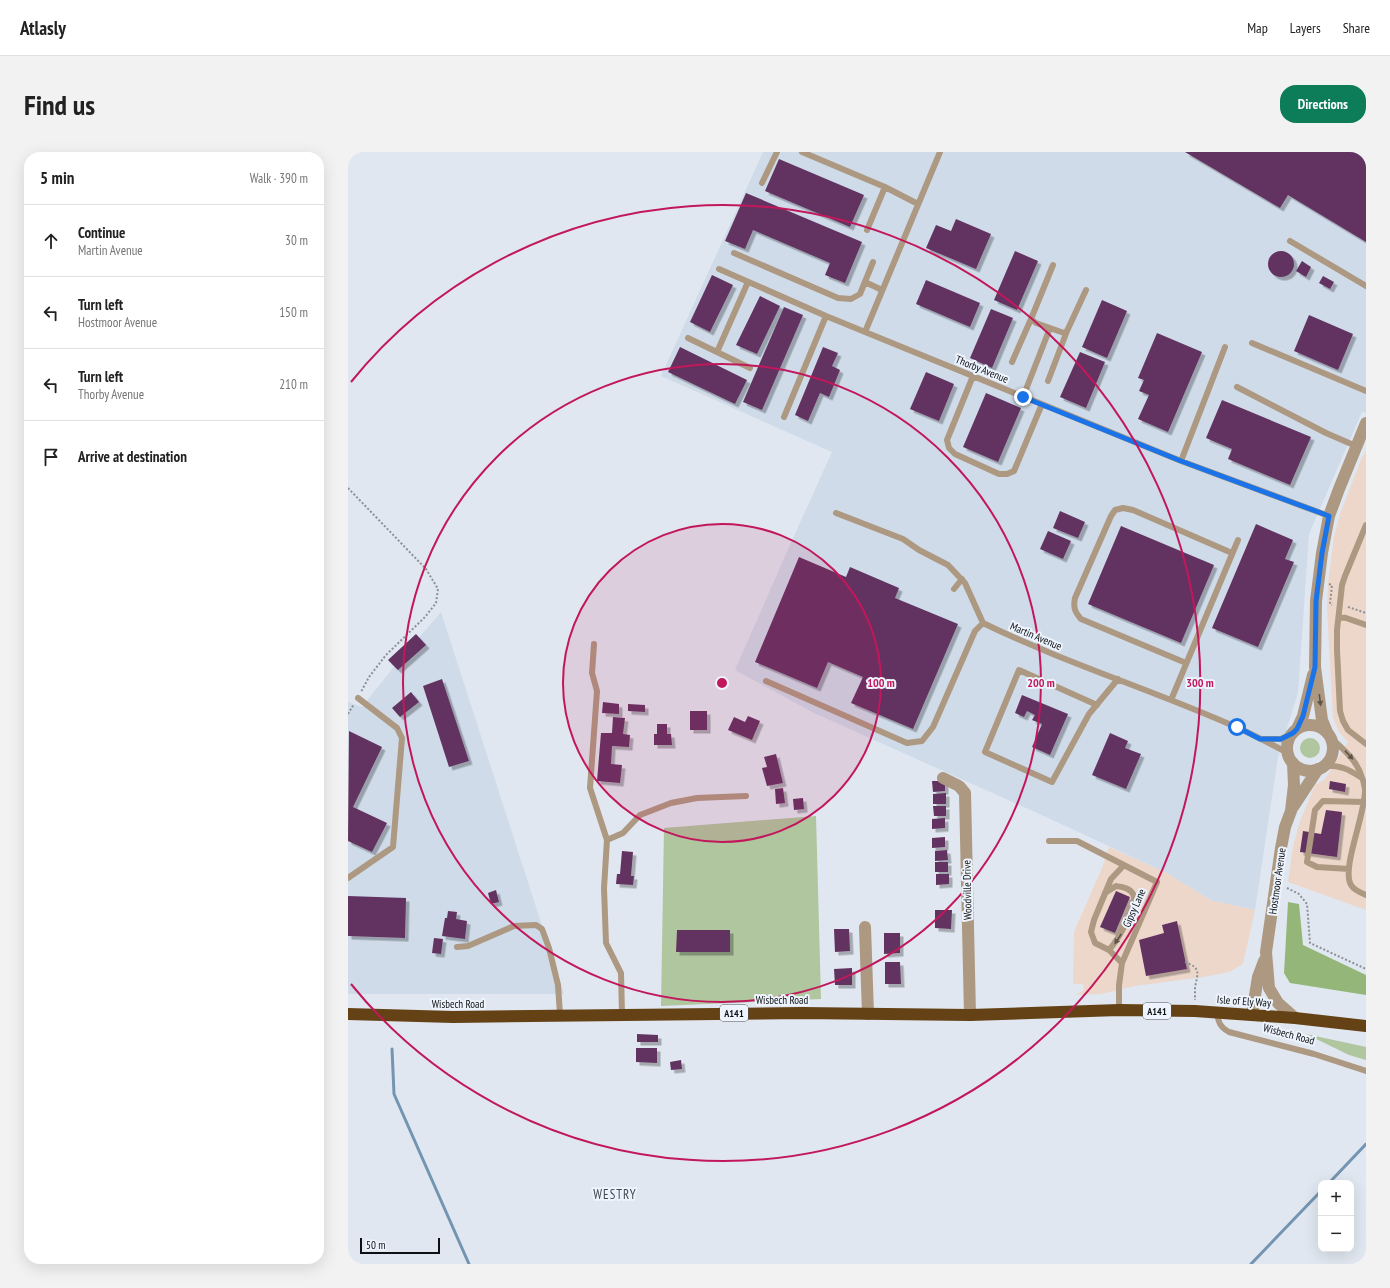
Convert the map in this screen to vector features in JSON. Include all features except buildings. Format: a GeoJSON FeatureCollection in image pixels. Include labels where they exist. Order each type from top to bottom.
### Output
{"type":"FeatureCollection","features":[{"type":"Feature","properties":{"kind":"highway","name":"Wisbech Road"},"geometry":{"type":"LineString","coordinates":[[348,1014],[453,1017],[794,1013],[970,1015],[1120,1010]]}},
{"type":"Feature","properties":{"kind":"highway","name":"Isle of Ely Way"},"geometry":{"type":"LineString","coordinates":[[1120,1010],[1195,1011],[1252,1014],[1366,1026]]}},
{"type":"Feature","properties":{"kind":"street"},"geometry":{"type":"LineString","coordinates":[[1315,667],[1303,716],[1288,742],[1290,758],[1297,767],[1307,770],[1321,768],[1331,756],[1332,743],[1322,720],[1315,667],[1316,601],[1322,553],[1329,516],[1366,424]]}},
{"type":"Feature","properties":{"kind":"street"},"geometry":{"type":"LineString","coordinates":[[1295,731],[1307,725],[1312,725],[1318,726],[1329,735]]}},
{"type":"Feature","properties":{"kind":"street","name":"Hostmoor Avenue"},"geometry":{"type":"LineString","coordinates":[[1252,1014],[1258,977],[1266,952],[1281,848],[1285,828],[1291,811],[1294,785],[1290,758]]}},
{"type":"Feature","properties":{"kind":"street","name":"Hostmoor Avenue"},"geometry":{"type":"LineString","coordinates":[[1291,811],[1321,768]]}},
{"type":"Feature","properties":{"kind":"street","name":"Woodville Drive"},"geometry":{"type":"LineString","coordinates":[[943,778],[959,786],[965,793],[970,1015]]}},
{"type":"Feature","properties":{"kind":"street"},"geometry":{"type":"LineString","coordinates":[[865,927],[868,1014]]}},
{"type":"Feature","properties":{"kind":"street","name":"Hostmoor Avenue"},"geometry":{"type":"LineString","coordinates":[[1266,952],[1267,979],[1269,988],[1278,1004],[1295,1018]]}},
{"type":"Feature","properties":{"kind":"lane"},"geometry":{"type":"LineString","coordinates":[[762,183],[777,152]]}},
{"type":"Feature","properties":{"kind":"lane"},"geometry":{"type":"LineString","coordinates":[[802,152],[885,187],[918,204]]}},
{"type":"Feature","properties":{"kind":"lane"},"geometry":{"type":"LineString","coordinates":[[864,332],[940,152]]}},
{"type":"Feature","properties":{"kind":"lane"},"geometry":{"type":"LineString","coordinates":[[867,230],[885,187]]}},
{"type":"Feature","properties":{"kind":"lane"},"geometry":{"type":"LineString","coordinates":[[1290,241],[1366,286]]}},
{"type":"Feature","properties":{"kind":"lane"},"geometry":{"type":"LineString","coordinates":[[734,253],[838,298],[851,299],[860,294],[873,262]]}},
{"type":"Feature","properties":{"kind":"lane"},"geometry":{"type":"LineString","coordinates":[[1012,362],[1053,265]]}},
{"type":"Feature","properties":{"kind":"lane","name":"Thorby Avenue"},"geometry":{"type":"LineString","coordinates":[[719,269],[864,332],[1181,461],[1329,516]]}},
{"type":"Feature","properties":{"kind":"lane"},"geometry":{"type":"LineString","coordinates":[[717,352],[748,282]]}},
{"type":"Feature","properties":{"kind":"lane"},"geometry":{"type":"LineString","coordinates":[[865,282],[882,290]]}},
{"type":"Feature","properties":{"kind":"lane"},"geometry":{"type":"LineString","coordinates":[[1048,381],[1067,331],[1086,290]]}},
{"type":"Feature","properties":{"kind":"lane"},"geometry":{"type":"LineString","coordinates":[[784,417],[826,316]]}},
{"type":"Feature","properties":{"kind":"lane"},"geometry":{"type":"LineString","coordinates":[[1031,319],[1036,323],[1064,333],[1067,331]]}},
{"type":"Feature","properties":{"kind":"lane"},"geometry":{"type":"LineString","coordinates":[[1023,397],[1050,328]]}},
{"type":"Feature","properties":{"kind":"lane"},"geometry":{"type":"LineString","coordinates":[[688,338],[750,368]]}},
{"type":"Feature","properties":{"kind":"lane"},"geometry":{"type":"LineString","coordinates":[[1252,343],[1366,391]]}},
{"type":"Feature","properties":{"kind":"lane"},"geometry":{"type":"LineString","coordinates":[[1181,461],[1225,347]]}},
{"type":"Feature","properties":{"kind":"lane"},"geometry":{"type":"LineString","coordinates":[[973,376],[946,440],[949,448],[955,454],[999,474],[1007,474],[1014,471],[1042,404]]}},
{"type":"Feature","properties":{"kind":"lane"},"geometry":{"type":"LineString","coordinates":[[1237,387],[1326,433],[1356,446]]}},
{"type":"Feature","properties":{"kind":"lane"},"geometry":{"type":"LineString","coordinates":[[1186,663],[1081,619],[1075,613],[1075,598],[1115,510],[1123,508],[1133,510],[1232,553]]}},
{"type":"Feature","properties":{"kind":"lane"},"geometry":{"type":"LineString","coordinates":[[766,681],[907,743],[922,741],[933,727],[975,631],[983,623],[966,583],[948,565],[919,550],[903,539],[836,513]]}},
{"type":"Feature","properties":{"kind":"lane"},"geometry":{"type":"LineString","coordinates":[[1366,525],[1345,576],[1339,617],[1337,650],[1340,711],[1343,721],[1348,730],[1366,744]]}},
{"type":"Feature","properties":{"kind":"lane"},"geometry":{"type":"LineString","coordinates":[[1171,700],[1238,540]]}},
{"type":"Feature","properties":{"kind":"lane"},"geometry":{"type":"LineString","coordinates":[[954,589],[962,579]]}},
{"type":"Feature","properties":{"kind":"lane"},"geometry":{"type":"LineString","coordinates":[[1339,617],[1366,625]]}},
{"type":"Feature","properties":{"kind":"lane","name":"Martin Avenue"},"geometry":{"type":"LineString","coordinates":[[983,623],[1017,640],[1237,727],[1260,739],[1290,758]]}},
{"type":"Feature","properties":{"kind":"lane"},"geometry":{"type":"LineString","coordinates":[[594,644],[592,673],[597,691],[590,788],[607,840],[604,888],[606,943],[621,973],[622,1014]]}},
{"type":"Feature","properties":{"kind":"lane"},"geometry":{"type":"LineString","coordinates":[[1097,705],[1018,670],[985,752],[1052,782],[1089,714],[1097,705],[1118,679]]}},
{"type":"Feature","properties":{"kind":"lane"},"geometry":{"type":"LineString","coordinates":[[348,878],[392,847],[402,738],[397,728],[358,698]]}},
{"type":"Feature","properties":{"kind":"lane","name":"Martin Avenue"},"geometry":{"type":"LineString","coordinates":[[1260,739],[1281,739],[1295,731]]}},
{"type":"Feature","properties":{"kind":"lane"},"geometry":{"type":"LineString","coordinates":[[1329,735],[1356,763],[1365,790],[1365,802],[1349,870],[1349,880],[1352,887],[1366,895]]}},
{"type":"Feature","properties":{"kind":"lane"},"geometry":{"type":"LineString","coordinates":[[1321,768],[1335,766],[1341,767],[1362,778]]}},
{"type":"Feature","properties":{"kind":"lane"},"geometry":{"type":"LineString","coordinates":[[607,840],[623,833],[640,815],[671,803],[697,798],[746,796]]}},
{"type":"Feature","properties":{"kind":"lane"},"geometry":{"type":"LineString","coordinates":[[1349,870],[1317,867],[1308,862],[1315,810],[1323,801],[1365,802]]}},
{"type":"Feature","properties":{"kind":"lane","name":"Gipsy Lane"},"geometry":{"type":"LineString","coordinates":[[1049,841],[1077,841],[1157,882],[1122,963],[1119,985],[1120,1010]]}},
{"type":"Feature","properties":{"kind":"lane"},"geometry":{"type":"LineString","coordinates":[[1122,963],[1109,950],[1095,943],[1091,932],[1094,920],[1111,880],[1124,865]]}},
{"type":"Feature","properties":{"kind":"lane"},"geometry":{"type":"LineString","coordinates":[[1105,893],[1116,886],[1126,888],[1132,892],[1135,900],[1120,935],[1109,950]]}},
{"type":"Feature","properties":{"kind":"lane"},"geometry":{"type":"LineString","coordinates":[[457,947],[468,946],[514,926],[536,926],[542,929],[549,948],[558,985],[560,1016]]}},
{"type":"Feature","properties":{"kind":"lane","name":"Wisbech Road"},"geometry":{"type":"LineString","coordinates":[[1217,1012],[1218,1021],[1222,1028],[1229,1032],[1314,1054],[1366,1071]]}},
{"type":"Feature","properties":{"kind":"path"},"geometry":{"type":"LineString","coordinates":[[348,488],[426,569],[438,589],[436,603],[425,617],[386,655],[348,714]]}},
{"type":"Feature","properties":{"kind":"path"},"geometry":{"type":"LineString","coordinates":[[1330,606],[1332,585]]}},
{"type":"Feature","properties":{"kind":"path"},"geometry":{"type":"LineString","coordinates":[[1276,885],[1283,886],[1299,894],[1307,904],[1310,943],[1366,969]]}},
{"type":"Feature","properties":{"kind":"path"},"geometry":{"type":"LineString","coordinates":[[1185,962],[1196,967],[1198,973],[1195,988],[1195,1011]]}},
{"type":"Feature","properties":{"kind":"shaded area"},"geometry":{"type":"Polygon","coordinates":[[[763,152],[1366,152],[1366,413],[1362,412],[1309,534],[1298,693],[1278,757],[1255,910],[1211,900],[1167,873],[814,713],[735,670],[832,452],[661,376],[763,152]]]}},
{"type":"Feature","properties":{"kind":"shaded area"},"geometry":{"type":"Polygon","coordinates":[[[1366,451],[1366,910],[1288,882],[1293,846],[1300,821],[1315,785],[1325,779],[1348,742],[1339,732],[1333,718],[1327,608],[1328,583],[1334,537],[1340,514],[1362,457],[1366,451]]]}},
{"type":"Feature","properties":{"kind":"shaded area"},"geometry":{"type":"Polygon","coordinates":[[[441,612],[564,994],[348,994],[348,702],[362,707],[441,612]]]}},
{"type":"Feature","properties":{"kind":"shaded area"},"geometry":{"type":"Polygon","coordinates":[[[1109,847],[1167,873],[1211,900],[1255,910],[1243,964],[1229,972],[1203,977],[1135,986],[1101,994],[1076,995],[1084,990],[1083,984],[1073,984],[1074,932],[1102,868],[1109,847]]]}},
{"type":"Feature","properties":{"kind":"green space"},"geometry":{"type":"Polygon","coordinates":[[[1306,738],[1314,738],[1320,744],[1320,752],[1314,758],[1306,758],[1300,752],[1300,744],[1306,738]]]}},
{"type":"Feature","properties":{"kind":"green space"},"geometry":{"type":"Polygon","coordinates":[[[816,816],[821,999],[661,1006],[664,828],[816,816]]]}},
{"type":"Feature","properties":{"kind":"green space"},"geometry":{"type":"Polygon","coordinates":[[[1288,902],[1299,904],[1303,945],[1366,975],[1366,995],[1290,983],[1284,973],[1288,902]]]}},
{"type":"Feature","properties":{"kind":"green space"},"geometry":{"type":"Polygon","coordinates":[[[1306,1034],[1366,1047],[1366,1060],[1349,1055],[1306,1034]]]}},
{"type":"Feature","properties":{"kind":"waterway"},"geometry":{"type":"LineString","coordinates":[[392,1049],[394,1094],[469,1264]]}},
{"type":"Feature","properties":{"kind":"waterway"},"geometry":{"type":"LineString","coordinates":[[1332,1180],[1366,1144]]}},
{"type":"Feature","properties":{"kind":"waterway"},"geometry":{"type":"LineString","coordinates":[[1251,1264],[1318,1194]]}},
{"type":"Feature","properties":{"kind":"district","name":"WESTRY"},"geometry":{"type":"Point","coordinates":[615,1194]}},
{"type":"Feature","properties":{"kind":"route"},"geometry":{"type":"LineString","coordinates":[[1023,397],[1181,461],[1329,516],[1322,553],[1316,601],[1315,667],[1303,716],[1297,729],[1293,733],[1281,739],[1260,739],[1237,727]]}}]}
